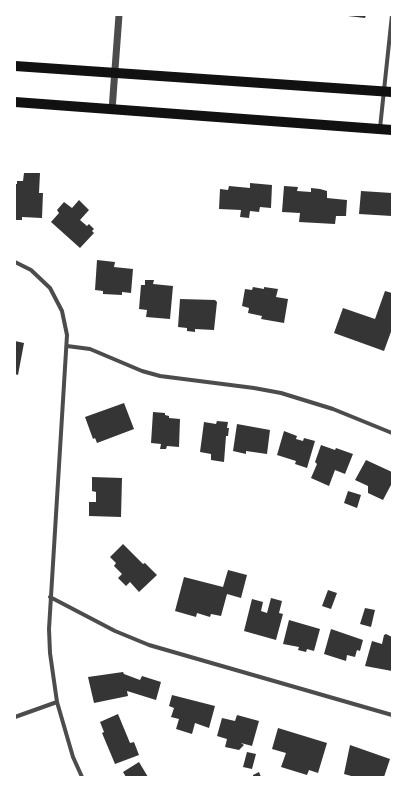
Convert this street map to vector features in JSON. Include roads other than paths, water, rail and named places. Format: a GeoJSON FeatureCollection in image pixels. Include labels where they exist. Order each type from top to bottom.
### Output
{"type":"FeatureCollection","features":[{"type":"Feature","properties":{"kind":"main road"},"geometry":{"type":"LineString","coordinates":[[15,66],[388,92]]}},
{"type":"Feature","properties":{"kind":"main road"},"geometry":{"type":"LineString","coordinates":[[15,102],[392,130]]}},
{"type":"Feature","properties":{"kind":"street"},"geometry":{"type":"LineString","coordinates":[[112,110],[119,15]]}},
{"type":"Feature","properties":{"kind":"street"},"geometry":{"type":"LineString","coordinates":[[380,129],[388,92],[392,15]]}},
{"type":"Feature","properties":{"kind":"street"},"geometry":{"type":"LineString","coordinates":[[15,262],[31,270],[41,278],[57,299],[65,323],[67,346],[50,597],[50,653],[57,702],[73,757],[82,777]]}},
{"type":"Feature","properties":{"kind":"street"},"geometry":{"type":"LineString","coordinates":[[67,346],[90,349],[142,371],[160,376],[281,393],[333,409],[392,433]]}},
{"type":"Feature","properties":{"kind":"street"},"geometry":{"type":"LineString","coordinates":[[50,597],[114,631],[149,645],[392,715]]}},
{"type":"Feature","properties":{"kind":"street"},"geometry":{"type":"LineString","coordinates":[[15,717],[57,702]]}}]}
